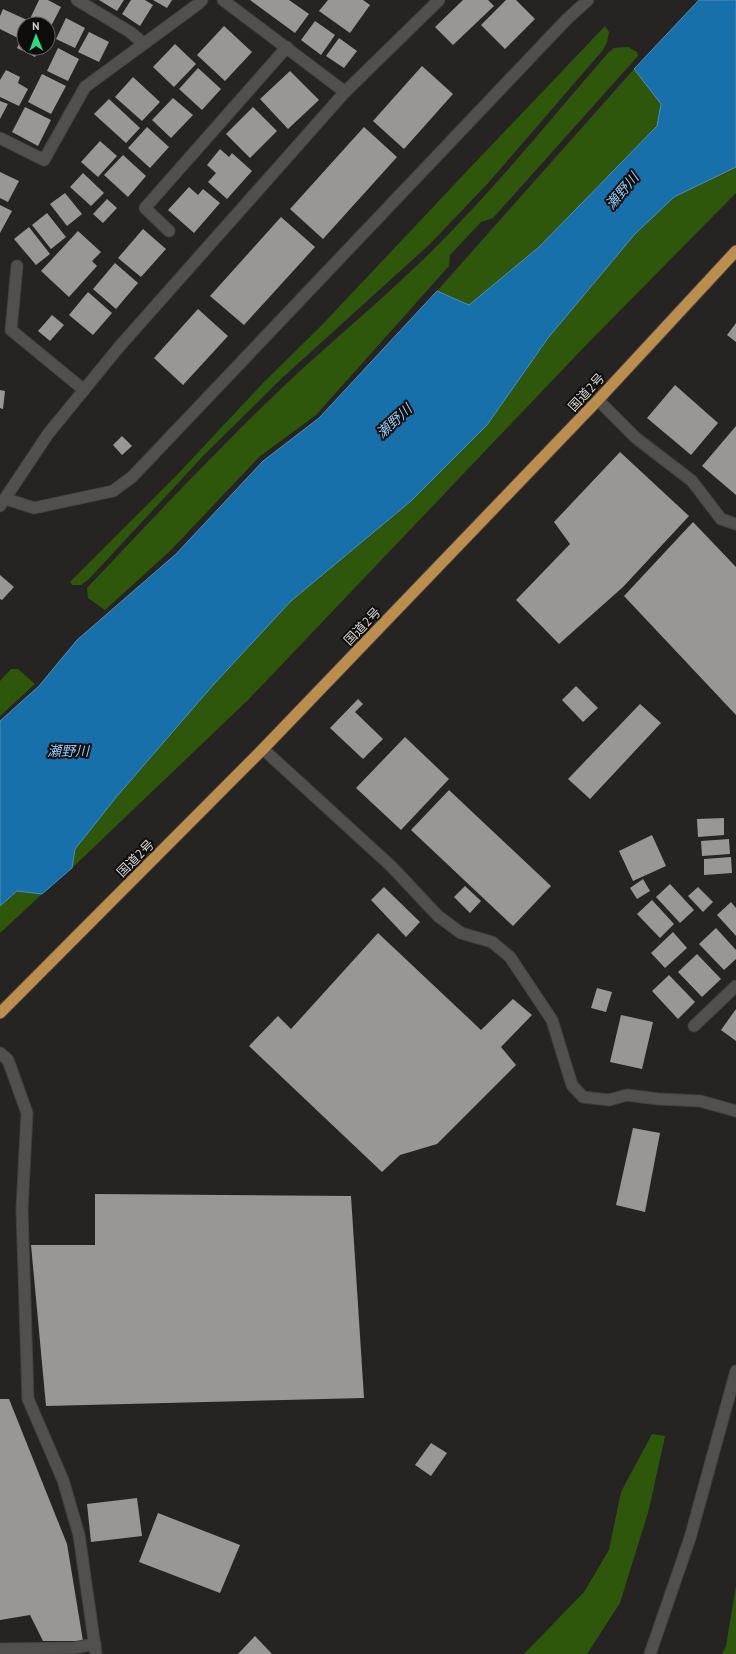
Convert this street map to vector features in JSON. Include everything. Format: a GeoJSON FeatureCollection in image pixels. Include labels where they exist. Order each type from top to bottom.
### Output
{"type":"FeatureCollection","features":[{"type":"Feature","properties":{"kind":"highway","name":"国道2号"},"geometry":{"type":"LineString","coordinates":[[0,1013],[263,749],[598,400],[736,251]]}},
{"type":"Feature","properties":{"kind":"street"},"geometry":{"type":"LineString","coordinates":[[77,0],[130,32],[144,44]]}},
{"type":"Feature","properties":{"kind":"street"},"geometry":{"type":"LineString","coordinates":[[0,138],[44,160],[85,87],[202,0]]}},
{"type":"Feature","properties":{"kind":"street"},"geometry":{"type":"LineString","coordinates":[[223,0],[345,92]]}},
{"type":"Feature","properties":{"kind":"street"},"geometry":{"type":"LineString","coordinates":[[439,0],[345,92],[124,341],[48,434],[3,502],[34,508],[113,491],[132,477],[567,19],[588,0]]}},
{"type":"Feature","properties":{"kind":"street"},"geometry":{"type":"LineString","coordinates":[[168,231],[145,208],[286,47]]}},
{"type":"Feature","properties":{"kind":"street"},"geometry":{"type":"LineString","coordinates":[[17,266],[11,330],[84,390]]}},
{"type":"Feature","properties":{"kind":"street"},"geometry":{"type":"LineString","coordinates":[[598,400],[636,438],[692,481],[721,519],[736,524]]}},
{"type":"Feature","properties":{"kind":"street"},"geometry":{"type":"LineString","coordinates":[[263,749],[392,867],[438,916],[461,933],[492,942],[510,957],[552,1020],[572,1085],[583,1097],[609,1100],[626,1095],[658,1099],[700,1101],[736,1111]]}},
{"type":"Feature","properties":{"kind":"street"},"geometry":{"type":"LineString","coordinates":[[694,1026],[736,986]]}},
{"type":"Feature","properties":{"kind":"street"},"geometry":{"type":"LineString","coordinates":[[0,1053],[8,1060],[27,1113],[22,1210],[28,1399],[63,1480],[79,1535],[96,1649],[0,1649]]}},
{"type":"Feature","properties":{"kind":"street"},"geometry":{"type":"LineString","coordinates":[[650,1654],[690,1538],[736,1370]]}},
{"type":"Feature","properties":{"kind":"green space"},"geometry":{"type":"Polygon","coordinates":[[[605,26],[609,32],[607,42],[603,50],[489,182],[430,244],[282,378],[204,455],[89,579],[81,585],[72,585],[70,582],[176,476],[264,382],[322,325],[605,26]]]}},
{"type":"Feature","properties":{"kind":"green space"},"geometry":{"type":"Polygon","coordinates":[[[628,47],[637,52],[638,56],[493,218],[481,222],[450,255],[449,266],[316,415],[259,457],[171,550],[105,610],[88,598],[87,588],[235,434],[286,384],[380,300],[458,225],[607,54],[614,48],[628,47]]]}},
{"type":"Feature","properties":{"kind":"green space"},"geometry":{"type":"Polygon","coordinates":[[[634,69],[661,104],[657,126],[539,247],[469,305],[437,291],[634,69]]]}},
{"type":"Feature","properties":{"kind":"green space"},"geometry":{"type":"Polygon","coordinates":[[[736,167],[736,193],[587,344],[248,700],[72,868],[75,849],[118,795],[214,684],[291,601],[411,501],[487,425],[548,338],[635,234],[674,197],[736,167]]]}},
{"type":"Feature","properties":{"kind":"green space"},"geometry":{"type":"Polygon","coordinates":[[[11,669],[18,669],[35,684],[0,716],[0,681],[11,669]]]}},
{"type":"Feature","properties":{"kind":"green space"},"geometry":{"type":"Polygon","coordinates":[[[17,891],[42,894],[0,933],[0,906],[17,891]]]}},
{"type":"Feature","properties":{"kind":"green space"},"geometry":{"type":"Polygon","coordinates":[[[652,1434],[665,1436],[649,1509],[620,1603],[587,1654],[524,1654],[584,1592],[609,1550],[621,1492],[652,1434]]]}},
{"type":"Feature","properties":{"kind":"green space"},"geometry":{"type":"Polygon","coordinates":[[[736,1586],[736,1654],[722,1654],[726,1646],[736,1586]]]}},
{"type":"Feature","properties":{"kind":"water","name":"瀬野川"},"geometry":{"type":"Polygon","coordinates":[[[699,0],[736,0],[736,167],[674,197],[635,234],[548,338],[487,425],[411,501],[291,601],[214,684],[118,795],[75,849],[72,868],[42,894],[17,891],[0,906],[0,721],[39,686],[77,640],[176,554],[263,461],[319,418],[437,291],[469,305],[539,247],[657,126],[661,104],[634,69],[699,0]]]}},
{"type":"Feature","properties":{"kind":"building"},"geometry":{"type":"Polygon","coordinates":[[[39,0],[48,0],[61,7],[56,17],[31,16],[39,0]]]}},
{"type":"Feature","properties":{"kind":"building"},"geometry":{"type":"Polygon","coordinates":[[[99,0],[124,0],[117,11],[99,0]]]}},
{"type":"Feature","properties":{"kind":"building"},"geometry":{"type":"Polygon","coordinates":[[[131,0],[145,0],[153,5],[140,26],[122,14],[131,0]]]}},
{"type":"Feature","properties":{"kind":"building"},"geometry":{"type":"Polygon","coordinates":[[[153,0],[172,0],[167,8],[153,0]]]}},
{"type":"Feature","properties":{"kind":"building"},"geometry":{"type":"Polygon","coordinates":[[[250,0],[289,0],[309,14],[295,33],[250,0]]]}},
{"type":"Feature","properties":{"kind":"building"},"geometry":{"type":"Polygon","coordinates":[[[328,0],[363,0],[370,5],[350,33],[319,11],[328,0]]]}},
{"type":"Feature","properties":{"kind":"building"},"geometry":{"type":"Polygon","coordinates":[[[463,0],[488,0],[494,6],[453,45],[435,27],[463,0]]]}},
{"type":"Feature","properties":{"kind":"building"},"geometry":{"type":"Polygon","coordinates":[[[506,0],[516,0],[535,19],[505,49],[481,25],[506,0]]]}},
{"type":"Feature","properties":{"kind":"building"},"geometry":{"type":"Polygon","coordinates":[[[3,9],[18,16],[16,16],[16,37],[0,29],[0,16],[3,9]]]}},
{"type":"Feature","properties":{"kind":"building"},"geometry":{"type":"Polygon","coordinates":[[[66,18],[85,28],[75,48],[56,39],[66,18]]]}},
{"type":"Feature","properties":{"kind":"building"},"geometry":{"type":"Polygon","coordinates":[[[315,21],[335,35],[321,55],[301,40],[315,21]]]}},
{"type":"Feature","properties":{"kind":"building"},"geometry":{"type":"Polygon","coordinates":[[[224,26],[252,52],[225,81],[197,55],[224,26]]]}},
{"type":"Feature","properties":{"kind":"building"},"geometry":{"type":"Polygon","coordinates":[[[89,32],[109,42],[99,62],[78,52],[89,32]]]}},
{"type":"Feature","properties":{"kind":"building"},"geometry":{"type":"Polygon","coordinates":[[[339,38],[357,51],[344,68],[326,56],[339,38]]]}},
{"type":"Feature","properties":{"kind":"building"},"geometry":{"type":"Polygon","coordinates":[[[175,44],[196,64],[174,87],[153,67],[175,44]]]}},
{"type":"Feature","properties":{"kind":"building"},"geometry":{"type":"Polygon","coordinates":[[[58,48],[79,59],[68,81],[47,71],[54,56],[56,56],[58,48]]]}},
{"type":"Feature","properties":{"kind":"building"},"geometry":{"type":"Polygon","coordinates":[[[422,66],[453,94],[404,149],[373,121],[422,66]]]}},
{"type":"Feature","properties":{"kind":"building"},"geometry":{"type":"Polygon","coordinates":[[[198,68],[221,89],[202,110],[179,89],[198,68]]]}},
{"type":"Feature","properties":{"kind":"building"},"geometry":{"type":"Polygon","coordinates":[[[6,70],[20,77],[18,83],[28,89],[19,106],[0,97],[0,80],[6,70]]]}},
{"type":"Feature","properties":{"kind":"building"},"geometry":{"type":"Polygon","coordinates":[[[290,71],[319,100],[288,129],[260,99],[290,71]]]}},
{"type":"Feature","properties":{"kind":"building"},"geometry":{"type":"Polygon","coordinates":[[[42,74],[66,86],[51,114],[28,102],[42,74]]]}},
{"type":"Feature","properties":{"kind":"building"},"geometry":{"type":"Polygon","coordinates":[[[133,77],[160,102],[142,121],[115,97],[133,77]]]}},
{"type":"Feature","properties":{"kind":"building"},"geometry":{"type":"Polygon","coordinates":[[[173,98],[193,115],[171,138],[152,120],[173,98]]]}},
{"type":"Feature","properties":{"kind":"building"},"geometry":{"type":"Polygon","coordinates":[[[109,99],[140,128],[126,143],[94,114],[109,99]]]}},
{"type":"Feature","properties":{"kind":"building"},"geometry":{"type":"Polygon","coordinates":[[[0,101],[8,104],[0,119],[0,101]]]}},
{"type":"Feature","properties":{"kind":"building"},"geometry":{"type":"Polygon","coordinates":[[[25,107],[51,120],[38,146],[12,132],[25,107]]]}},
{"type":"Feature","properties":{"kind":"building"},"geometry":{"type":"Polygon","coordinates":[[[253,107],[277,131],[250,158],[226,134],[253,107]]]}},
{"type":"Feature","properties":{"kind":"building"},"geometry":{"type":"Polygon","coordinates":[[[147,127],[169,147],[150,168],[128,148],[147,127]]]}},
{"type":"Feature","properties":{"kind":"building"},"geometry":{"type":"Polygon","coordinates":[[[364,127],[397,157],[323,239],[290,209],[364,127]]]}},
{"type":"Feature","properties":{"kind":"building"},"geometry":{"type":"Polygon","coordinates":[[[100,141],[117,156],[98,177],[81,162],[100,141]]]}},
{"type":"Feature","properties":{"kind":"building"},"geometry":{"type":"Polygon","coordinates":[[[220,149],[229,157],[232,153],[252,171],[227,199],[208,182],[216,173],[207,165],[220,149]]]}},
{"type":"Feature","properties":{"kind":"building"},"geometry":{"type":"Polygon","coordinates":[[[123,155],[146,176],[128,197],[104,175],[123,155]]]}},
{"type":"Feature","properties":{"kind":"building"},"geometry":{"type":"Polygon","coordinates":[[[0,172],[19,181],[8,202],[0,198],[0,172]]]}},
{"type":"Feature","properties":{"kind":"building"},"geometry":{"type":"Polygon","coordinates":[[[83,173],[104,193],[91,206],[70,187],[83,173]]]}},
{"type":"Feature","properties":{"kind":"building"},"geometry":{"type":"Polygon","coordinates":[[[189,187],[198,195],[203,189],[220,203],[194,233],[168,210],[189,187]]]}},
{"type":"Feature","properties":{"kind":"building"},"geometry":{"type":"Polygon","coordinates":[[[65,193],[82,214],[67,226],[50,204],[65,193]]]}},
{"type":"Feature","properties":{"kind":"building"},"geometry":{"type":"Polygon","coordinates":[[[107,199],[117,208],[103,223],[93,214],[107,199]]]}},
{"type":"Feature","properties":{"kind":"building"},"geometry":{"type":"Polygon","coordinates":[[[0,205],[12,211],[0,233],[0,205]]]}},
{"type":"Feature","properties":{"kind":"building"},"geometry":{"type":"Polygon","coordinates":[[[47,213],[66,237],[51,249],[32,225],[47,213]]]}},
{"type":"Feature","properties":{"kind":"building"},"geometry":{"type":"Polygon","coordinates":[[[281,217],[315,247],[244,325],[210,296],[281,217]]]}},
{"type":"Feature","properties":{"kind":"building"},"geometry":{"type":"Polygon","coordinates":[[[29,227],[50,254],[36,265],[14,239],[29,227]]]}},
{"type":"Feature","properties":{"kind":"building"},"geometry":{"type":"Polygon","coordinates":[[[143,229],[166,249],[141,277],[118,258],[143,229]]]}},
{"type":"Feature","properties":{"kind":"building"},"geometry":{"type":"Polygon","coordinates":[[[78,231],[101,252],[92,261],[97,266],[69,297],[41,271],[78,231]]]}},
{"type":"Feature","properties":{"kind":"building"},"geometry":{"type":"Polygon","coordinates":[[[115,263],[138,283],[116,309],[93,289],[115,263]]]}},
{"type":"Feature","properties":{"kind":"building"},"geometry":{"type":"Polygon","coordinates":[[[88,292],[112,313],[93,335],[69,315],[88,292]]]}},
{"type":"Feature","properties":{"kind":"building"},"geometry":{"type":"Polygon","coordinates":[[[198,309],[228,336],[183,385],[154,358],[198,309]]]}},
{"type":"Feature","properties":{"kind":"building"},"geometry":{"type":"Polygon","coordinates":[[[52,315],[64,325],[50,341],[38,331],[52,315]]]}},
{"type":"Feature","properties":{"kind":"building"},"geometry":{"type":"Polygon","coordinates":[[[736,323],[736,342],[727,335],[736,323]]]}},
{"type":"Feature","properties":{"kind":"building"},"geometry":{"type":"Polygon","coordinates":[[[675,385],[718,423],[691,455],[647,418],[675,385]]]}},
{"type":"Feature","properties":{"kind":"building"},"geometry":{"type":"Polygon","coordinates":[[[0,390],[5,391],[3,409],[0,408],[0,390]]]}},
{"type":"Feature","properties":{"kind":"building"},"geometry":{"type":"Polygon","coordinates":[[[736,426],[736,495],[702,466],[736,426]]]}},
{"type":"Feature","properties":{"kind":"building"},"geometry":{"type":"Polygon","coordinates":[[[122,436],[132,446],[122,455],[113,445],[122,436]]]}},
{"type":"Feature","properties":{"kind":"building"},"geometry":{"type":"Polygon","coordinates":[[[620,452],[689,516],[623,587],[559,644],[516,600],[570,544],[554,522],[620,452]]]}},
{"type":"Feature","properties":{"kind":"building"},"geometry":{"type":"Polygon","coordinates":[[[693,522],[736,567],[736,715],[624,596],[693,522]]]}},
{"type":"Feature","properties":{"kind":"building"},"geometry":{"type":"Polygon","coordinates":[[[0,575],[14,587],[2,600],[0,599],[0,575]]]}},
{"type":"Feature","properties":{"kind":"building"},"geometry":{"type":"Polygon","coordinates":[[[576,686],[598,708],[583,722],[562,700],[576,686]]]}},
{"type":"Feature","properties":{"kind":"building"},"geometry":{"type":"Polygon","coordinates":[[[358,699],[363,704],[355,712],[383,739],[363,759],[330,728],[358,699]]]}},
{"type":"Feature","properties":{"kind":"building"},"geometry":{"type":"Polygon","coordinates":[[[640,704],[661,723],[590,799],[568,779],[640,704]]]}},
{"type":"Feature","properties":{"kind":"building"},"geometry":{"type":"Polygon","coordinates":[[[405,737],[449,779],[401,830],[356,788],[405,737]]]}},
{"type":"Feature","properties":{"kind":"building"},"geometry":{"type":"Polygon","coordinates":[[[449,790],[551,886],[513,926],[411,830],[449,790]]]}},
{"type":"Feature","properties":{"kind":"building"},"geometry":{"type":"Polygon","coordinates":[[[724,818],[724,835],[698,837],[697,819],[724,818]]]}},
{"type":"Feature","properties":{"kind":"building"},"geometry":{"type":"Polygon","coordinates":[[[652,835],[666,866],[633,881],[619,851],[652,835]]]}},
{"type":"Feature","properties":{"kind":"building"},"geometry":{"type":"Polygon","coordinates":[[[729,839],[730,854],[702,856],[701,841],[729,839]]]}},
{"type":"Feature","properties":{"kind":"building"},"geometry":{"type":"Polygon","coordinates":[[[731,857],[732,873],[704,875],[704,859],[731,857]]]}},
{"type":"Feature","properties":{"kind":"building"},"geometry":{"type":"Polygon","coordinates":[[[643,879],[650,891],[637,899],[630,888],[643,879]]]}},
{"type":"Feature","properties":{"kind":"building"},"geometry":{"type":"Polygon","coordinates":[[[670,884],[694,910],[680,923],[656,897],[670,884]]]}},
{"type":"Feature","properties":{"kind":"building"},"geometry":{"type":"Polygon","coordinates":[[[465,886],[481,901],[470,913],[454,897],[465,886]]]}},
{"type":"Feature","properties":{"kind":"building"},"geometry":{"type":"Polygon","coordinates":[[[384,887],[420,922],[406,937],[371,900],[384,887]]]}},
{"type":"Feature","properties":{"kind":"building"},"geometry":{"type":"Polygon","coordinates":[[[698,887],[713,902],[703,912],[688,896],[698,887]]]}},
{"type":"Feature","properties":{"kind":"building"},"geometry":{"type":"Polygon","coordinates":[[[652,900],[674,924],[660,938],[637,914],[652,900]]]}},
{"type":"Feature","properties":{"kind":"building"},"geometry":{"type":"Polygon","coordinates":[[[731,902],[736,908],[736,936],[717,915],[731,902]]]}},
{"type":"Feature","properties":{"kind":"building"},"geometry":{"type":"Polygon","coordinates":[[[716,928],[736,950],[736,959],[724,970],[699,944],[716,928]]]}},
{"type":"Feature","properties":{"kind":"building"},"geometry":{"type":"Polygon","coordinates":[[[673,932],[687,948],[665,968],[651,953],[673,932]]]}},
{"type":"Feature","properties":{"kind":"building"},"geometry":{"type":"Polygon","coordinates":[[[378,933],[481,1030],[513,999],[532,1015],[501,1047],[516,1065],[437,1144],[400,1155],[382,1172],[249,1046],[278,1016],[291,1029],[378,933]]]}},
{"type":"Feature","properties":{"kind":"building"},"geometry":{"type":"Polygon","coordinates":[[[697,954],[721,979],[702,997],[678,972],[697,954]]]}},
{"type":"Feature","properties":{"kind":"building"},"geometry":{"type":"Polygon","coordinates":[[[669,975],[695,1002],[678,1019],[652,991],[669,975]]]}},
{"type":"Feature","properties":{"kind":"building"},"geometry":{"type":"Polygon","coordinates":[[[597,988],[612,992],[606,1012],[591,1008],[597,988]]]}},
{"type":"Feature","properties":{"kind":"building"},"geometry":{"type":"Polygon","coordinates":[[[736,1009],[736,1041],[721,1030],[736,1009]]]}},
{"type":"Feature","properties":{"kind":"building"},"geometry":{"type":"Polygon","coordinates":[[[621,1015],[653,1022],[642,1069],[610,1062],[621,1015]]]}},
{"type":"Feature","properties":{"kind":"building"},"geometry":{"type":"Polygon","coordinates":[[[633,1128],[660,1133],[645,1212],[616,1205],[633,1128]]]}},
{"type":"Feature","properties":{"kind":"building"},"geometry":{"type":"Polygon","coordinates":[[[95,1194],[351,1196],[364,1398],[46,1406],[31,1245],[95,1245],[95,1194]]]}},
{"type":"Feature","properties":{"kind":"building"},"geometry":{"type":"Polygon","coordinates":[[[0,1399],[9,1399],[67,1544],[83,1641],[43,1641],[30,1615],[0,1620],[0,1399]]]}},
{"type":"Feature","properties":{"kind":"building"},"geometry":{"type":"Polygon","coordinates":[[[431,1443],[447,1453],[431,1476],[415,1465],[431,1443]]]}},
{"type":"Feature","properties":{"kind":"building"},"geometry":{"type":"Polygon","coordinates":[[[137,1498],[142,1536],[91,1542],[87,1504],[137,1498]]]}},
{"type":"Feature","properties":{"kind":"building"},"geometry":{"type":"Polygon","coordinates":[[[158,1513],[240,1545],[220,1593],[139,1562],[158,1513]]]}},
{"type":"Feature","properties":{"kind":"building"},"geometry":{"type":"Polygon","coordinates":[[[255,1636],[272,1654],[238,1654],[255,1636]]]}}]}
